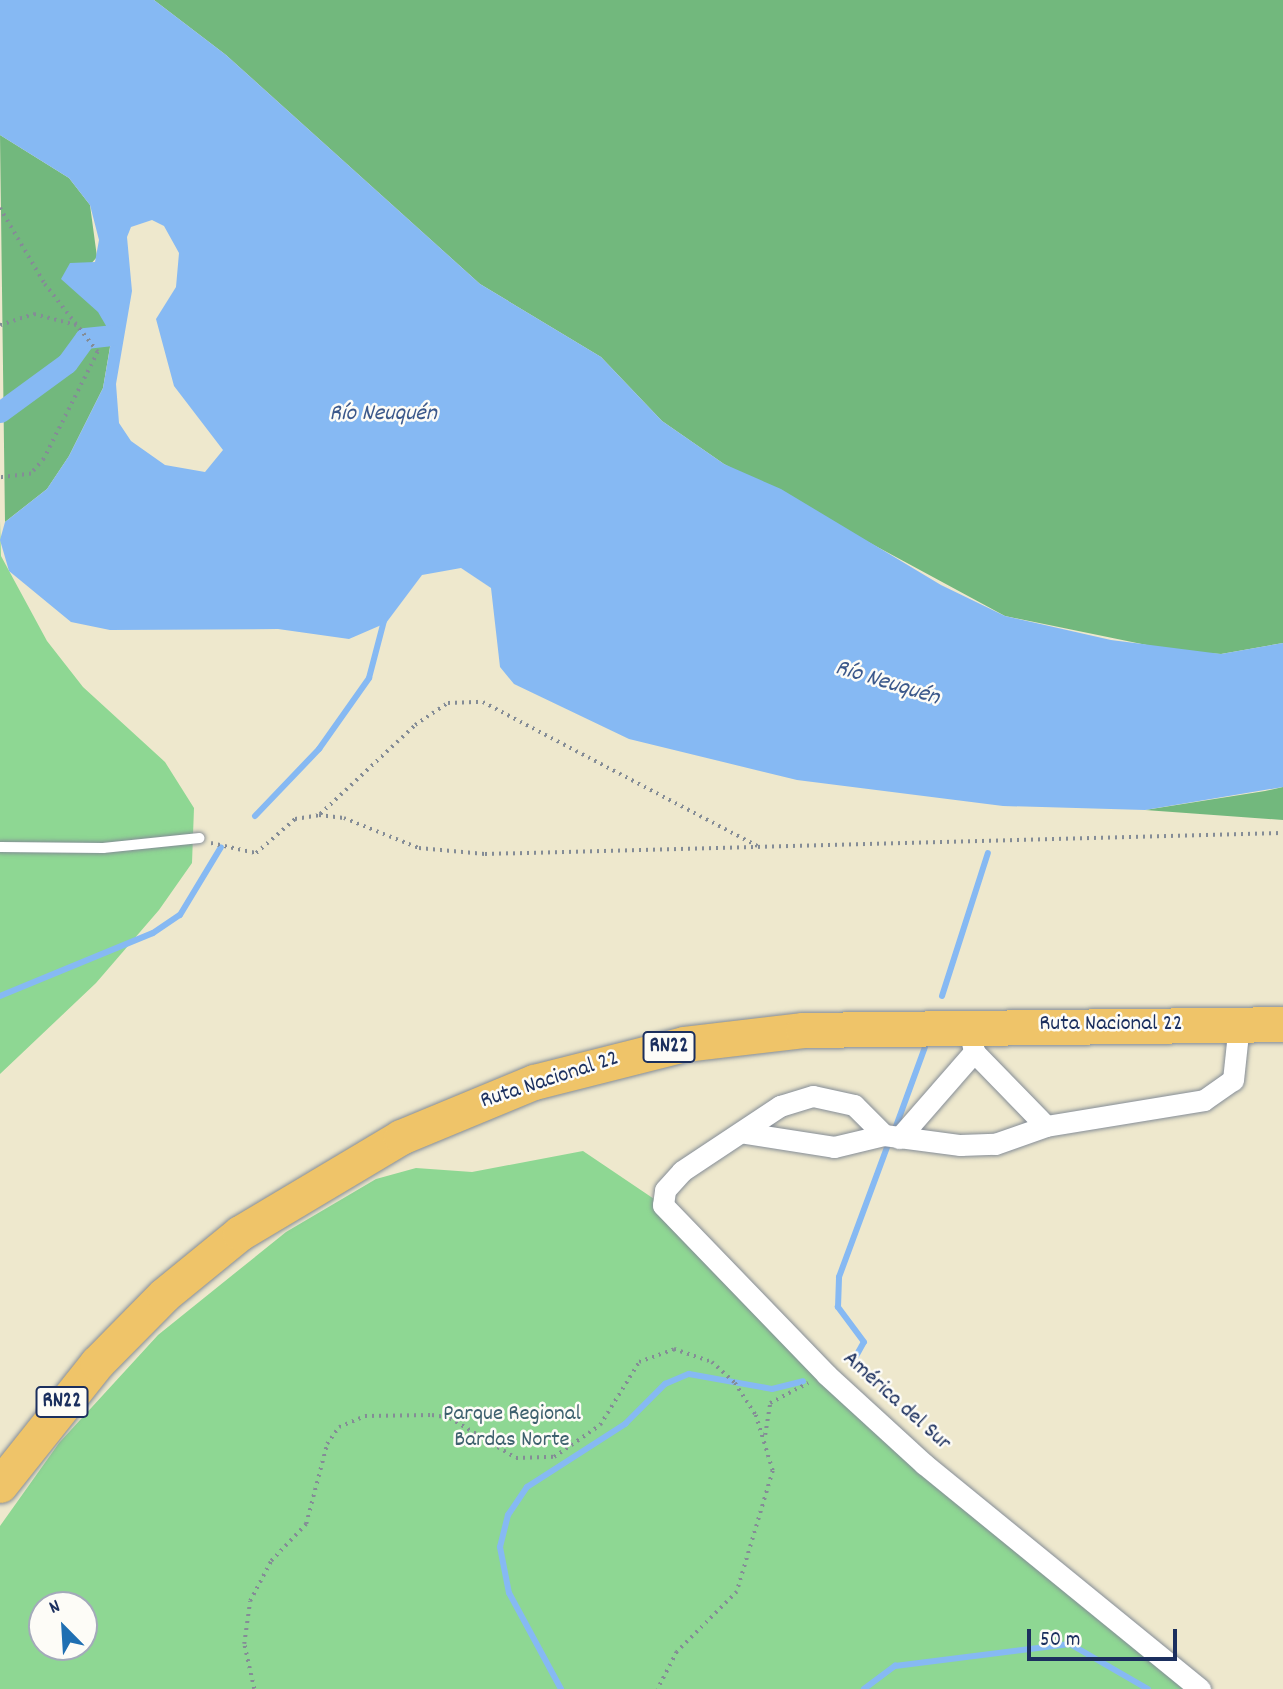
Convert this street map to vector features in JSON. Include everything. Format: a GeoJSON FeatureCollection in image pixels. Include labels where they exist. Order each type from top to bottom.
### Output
{"type":"FeatureCollection","features":[{"type":"Feature","properties":{"kind":"highway","name":"Ruta Nacional 22"},"geometry":{"type":"LineString","coordinates":[[0,1485],[97,1363],[202,1261],[278,1207],[401,1137],[534,1082],[684,1044],[803,1030],[971,1038],[1283,1024]]}},
{"type":"Feature","properties":{"kind":"street"},"geometry":{"type":"LineString","coordinates":[[744,1133],[834,1147],[892,1137],[995,1144],[1046,1126],[1170,1108],[1220,1093],[1233,1080],[1239,1024]]}},
{"type":"Feature","properties":{"kind":"street"},"geometry":{"type":"LineString","coordinates":[[892,1137],[971,1038],[1046,1126]]}},
{"type":"Feature","properties":{"kind":"street","name":"América del Sur"},"geometry":{"type":"LineString","coordinates":[[892,1137],[854,1105],[813,1096],[780,1106],[744,1133],[682,1171],[665,1190],[663,1205],[827,1375],[1090,1604],[1200,1689]]}},
{"type":"Feature","properties":{"kind":"lane"},"geometry":{"type":"LineString","coordinates":[[0,847],[103,848],[199,838]]}},
{"type":"Feature","properties":{"kind":"path"},"geometry":{"type":"LineString","coordinates":[[0,208],[45,284],[80,326],[97,352],[83,390],[31,474],[0,478]]}},
{"type":"Feature","properties":{"kind":"path"},"geometry":{"type":"LineString","coordinates":[[0,325],[34,314],[80,326]]}},
{"type":"Feature","properties":{"kind":"path"},"geometry":{"type":"LineString","coordinates":[[319,815],[415,725],[449,703],[483,702],[758,847]]}},
{"type":"Feature","properties":{"kind":"path"},"geometry":{"type":"LineString","coordinates":[[199,838],[246,856],[295,819],[319,815],[452,853],[1283,833]]}},
{"type":"Feature","properties":{"kind":"path"},"geometry":{"type":"LineString","coordinates":[[254,1689],[244,1644],[250,1601],[271,1561],[306,1524],[327,1444],[349,1421],[382,1415],[450,1418],[516,1458],[555,1457],[600,1425],[639,1362],[674,1349],[694,1352],[727,1374],[765,1437]]}},
{"type":"Feature","properties":{"kind":"path"},"geometry":{"type":"LineString","coordinates":[[658,1689],[677,1652],[737,1592],[771,1487],[765,1437],[770,1403],[827,1375]]}},
{"type":"Feature","properties":{"kind":"green space"},"geometry":{"type":"Polygon","coordinates":[[[154,0],[1283,0],[1283,643],[1221,654],[1176,651],[1005,616],[724,464],[662,421],[601,357],[480,284],[226,55],[154,0]]]}},
{"type":"Feature","properties":{"kind":"green space"},"geometry":{"type":"Polygon","coordinates":[[[0,135],[69,178],[90,205],[97,257],[89,266],[77,263],[112,335],[103,388],[69,456],[47,489],[5,522],[0,135]]]}},
{"type":"Feature","properties":{"kind":"green space"},"geometry":{"type":"Polygon","coordinates":[[[0,521],[1,556],[47,641],[83,687],[165,762],[194,808],[192,863],[159,910],[96,983],[0,1074],[0,521]]]}},
{"type":"Feature","properties":{"kind":"green space"},"geometry":{"type":"Polygon","coordinates":[[[1283,787],[1283,820],[1145,810],[1265,791],[1283,787]]]}},
{"type":"Feature","properties":{"kind":"green space","name":"Parque Regional Bardas Norte"},"geometry":{"type":"Polygon","coordinates":[[[583,1151],[663,1205],[773,1320],[1200,1689],[0,1689],[0,1526],[59,1443],[158,1335],[286,1232],[376,1179],[416,1168],[472,1172],[583,1151]]]}},
{"type":"Feature","properties":{"kind":"water","name":"Río Neuquén"},"geometry":{"type":"Polygon","coordinates":[[[0,0],[154,0],[226,55],[480,284],[601,357],[662,421],[724,464],[781,489],[941,585],[1005,616],[1111,640],[1221,654],[1283,643],[1283,787],[1145,810],[1003,806],[797,780],[629,739],[514,684],[500,667],[491,588],[461,568],[422,575],[386,623],[349,639],[278,629],[110,630],[71,622],[9,571],[0,540],[5,522],[47,489],[69,456],[103,388],[112,336],[98,312],[61,279],[70,263],[95,262],[99,240],[90,205],[69,178],[0,135],[0,0]],[[152,220],[131,227],[127,237],[132,291],[116,384],[119,423],[131,441],[165,465],[205,472],[223,450],[174,386],[156,319],[176,287],[179,253],[164,226],[152,220]]]}},
{"type":"Feature","properties":{"kind":"waterway"},"geometry":{"type":"LineString","coordinates":[[0,412],[67,363],[85,338],[112,335]]}},
{"type":"Feature","properties":{"kind":"waterway"},"geometry":{"type":"LineString","coordinates":[[255,816],[319,749],[369,678],[385,617]]}},
{"type":"Feature","properties":{"kind":"waterway"},"geometry":{"type":"LineString","coordinates":[[0,996],[153,933],[180,915],[221,847]]}},
{"type":"Feature","properties":{"kind":"waterway"},"geometry":{"type":"LineString","coordinates":[[942,996],[988,853]]}},
{"type":"Feature","properties":{"kind":"waterway"},"geometry":{"type":"LineString","coordinates":[[895,1129],[925,1047]]}},
{"type":"Feature","properties":{"kind":"waterway"},"geometry":{"type":"LineString","coordinates":[[855,1358],[864,1342],[838,1307],[839,1277],[889,1142]]}},
{"type":"Feature","properties":{"kind":"waterway"},"geometry":{"type":"LineString","coordinates":[[561,1689],[509,1593],[500,1547],[508,1515],[527,1487],[625,1424],[665,1384],[689,1374],[772,1389],[803,1381]]}},
{"type":"Feature","properties":{"kind":"waterway"},"geometry":{"type":"LineString","coordinates":[[864,1689],[895,1666],[1070,1644],[1148,1689]]}}]}
